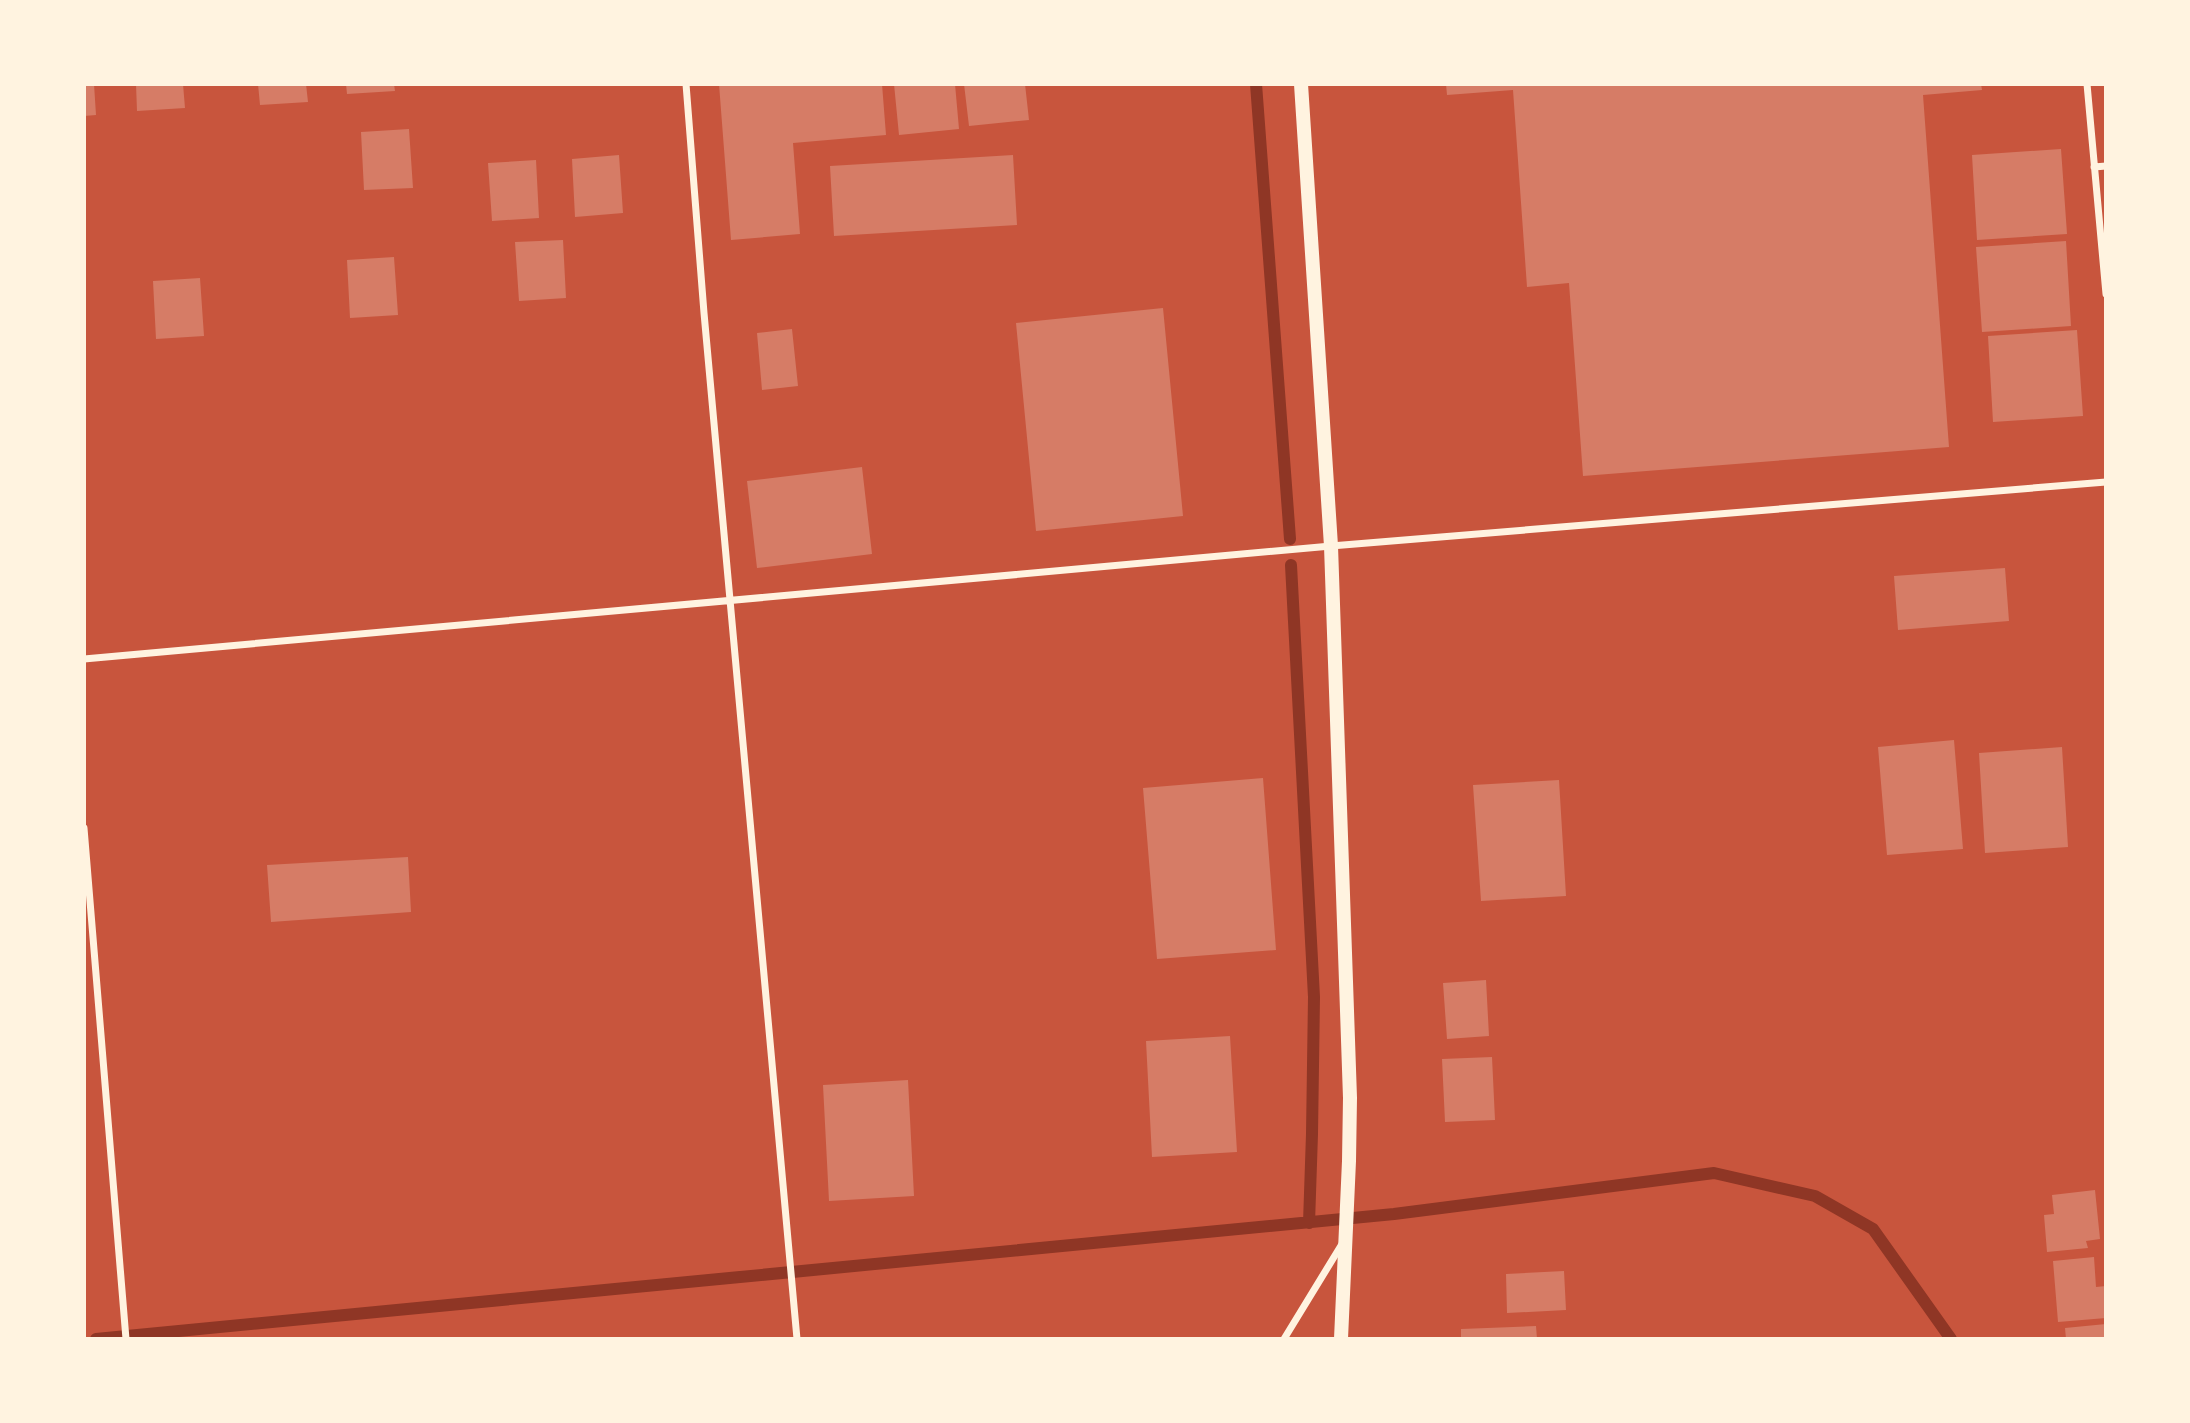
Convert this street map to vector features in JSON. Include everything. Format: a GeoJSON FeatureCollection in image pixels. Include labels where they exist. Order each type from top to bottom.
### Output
{"type":"FeatureCollection","features":[{"type":"Feature","properties":{"kind":"main road"},"geometry":{"type":"LineString","coordinates":[[1301,84],[1331,546],[1350,1098],[1341,1339]]}},
{"type":"Feature","properties":{"kind":"street"},"geometry":{"type":"LineString","coordinates":[[686,84],[704,313],[797,1339]]}},
{"type":"Feature","properties":{"kind":"street"},"geometry":{"type":"LineString","coordinates":[[2087,84],[2106,294]]}},
{"type":"Feature","properties":{"kind":"street"},"geometry":{"type":"LineString","coordinates":[[2094,167],[2106,166]]}},
{"type":"Feature","properties":{"kind":"street"},"geometry":{"type":"LineString","coordinates":[[84,659],[1331,546],[2106,482]]}},
{"type":"Feature","properties":{"kind":"street"},"geometry":{"type":"LineString","coordinates":[[84,828],[126,1339]]}},
{"type":"Feature","properties":{"kind":"street"},"geometry":{"type":"LineString","coordinates":[[1284,1339],[1346,1238]]}},
{"type":"Feature","properties":{"kind":"building"},"geometry":{"type":"Polygon","coordinates":[[[84,84],[94,84],[96,115],[84,116],[84,84]]]}},
{"type":"Feature","properties":{"kind":"building"},"geometry":{"type":"Polygon","coordinates":[[[136,84],[183,84],[185,108],[137,111],[136,84]]]}},
{"type":"Feature","properties":{"kind":"building"},"geometry":{"type":"Polygon","coordinates":[[[258,84],[306,84],[308,102],[260,105],[258,84]]]}},
{"type":"Feature","properties":{"kind":"building"},"geometry":{"type":"Polygon","coordinates":[[[346,84],[394,84],[395,91],[347,94],[346,84]]]}},
{"type":"Feature","properties":{"kind":"building"},"geometry":{"type":"Polygon","coordinates":[[[719,84],[882,84],[886,135],[793,143],[800,234],[731,240],[719,84]]]}},
{"type":"Feature","properties":{"kind":"building"},"geometry":{"type":"Polygon","coordinates":[[[894,84],[955,84],[959,129],[899,135],[894,84]]]}},
{"type":"Feature","properties":{"kind":"building"},"geometry":{"type":"Polygon","coordinates":[[[964,84],[1025,84],[1029,120],[969,126],[964,84]]]}},
{"type":"Feature","properties":{"kind":"building"},"geometry":{"type":"Polygon","coordinates":[[[1446,84],[1981,84],[1982,90],[1923,95],[1949,447],[1583,476],[1569,283],[1527,287],[1513,90],[1447,95],[1446,84]]]}},
{"type":"Feature","properties":{"kind":"building"},"geometry":{"type":"Polygon","coordinates":[[[409,129],[413,188],[364,190],[361,132],[409,129]]]}},
{"type":"Feature","properties":{"kind":"building"},"geometry":{"type":"Polygon","coordinates":[[[2061,149],[2067,234],[1977,240],[1972,155],[2061,149]]]}},
{"type":"Feature","properties":{"kind":"building"},"geometry":{"type":"Polygon","coordinates":[[[619,155],[623,213],[575,217],[572,159],[619,155]]]}},
{"type":"Feature","properties":{"kind":"building"},"geometry":{"type":"Polygon","coordinates":[[[1013,155],[1017,225],[834,236],[830,166],[1013,155]]]}},
{"type":"Feature","properties":{"kind":"building"},"geometry":{"type":"Polygon","coordinates":[[[536,160],[539,218],[492,221],[488,163],[536,160]]]}},
{"type":"Feature","properties":{"kind":"building"},"geometry":{"type":"Polygon","coordinates":[[[563,240],[566,298],[519,301],[515,242],[563,240]]]}},
{"type":"Feature","properties":{"kind":"building"},"geometry":{"type":"Polygon","coordinates":[[[2066,241],[2071,326],[1982,332],[1976,247],[2066,241]]]}},
{"type":"Feature","properties":{"kind":"building"},"geometry":{"type":"Polygon","coordinates":[[[394,257],[398,315],[350,318],[347,260],[394,257]]]}},
{"type":"Feature","properties":{"kind":"building"},"geometry":{"type":"Polygon","coordinates":[[[200,278],[204,336],[156,339],[153,281],[200,278]]]}},
{"type":"Feature","properties":{"kind":"building"},"geometry":{"type":"Polygon","coordinates":[[[1163,308],[1183,516],[1036,531],[1016,323],[1163,308]]]}},
{"type":"Feature","properties":{"kind":"building"},"geometry":{"type":"Polygon","coordinates":[[[792,329],[798,386],[762,390],[757,333],[792,329]]]}},
{"type":"Feature","properties":{"kind":"building"},"geometry":{"type":"Polygon","coordinates":[[[2077,330],[2083,416],[1993,422],[1988,336],[2077,330]]]}},
{"type":"Feature","properties":{"kind":"building"},"geometry":{"type":"Polygon","coordinates":[[[862,467],[872,554],[757,568],[747,481],[862,467]]]}},
{"type":"Feature","properties":{"kind":"building"},"geometry":{"type":"Polygon","coordinates":[[[2005,568],[2009,621],[1898,630],[1894,576],[2005,568]]]}},
{"type":"Feature","properties":{"kind":"building"},"geometry":{"type":"Polygon","coordinates":[[[1954,740],[1963,849],[1887,855],[1878,747],[1954,740]]]}},
{"type":"Feature","properties":{"kind":"building"},"geometry":{"type":"Polygon","coordinates":[[[2062,747],[2068,847],[1985,853],[1979,753],[2062,747]]]}},
{"type":"Feature","properties":{"kind":"building"},"geometry":{"type":"Polygon","coordinates":[[[1263,778],[1276,950],[1157,959],[1143,788],[1263,778]]]}},
{"type":"Feature","properties":{"kind":"building"},"geometry":{"type":"Polygon","coordinates":[[[1559,780],[1566,896],[1481,901],[1473,785],[1559,780]]]}},
{"type":"Feature","properties":{"kind":"building"},"geometry":{"type":"Polygon","coordinates":[[[408,857],[411,912],[271,922],[267,865],[408,857]]]}},
{"type":"Feature","properties":{"kind":"building"},"geometry":{"type":"Polygon","coordinates":[[[1486,980],[1489,1036],[1447,1039],[1443,983],[1486,980]]]}},
{"type":"Feature","properties":{"kind":"building"},"geometry":{"type":"Polygon","coordinates":[[[1230,1036],[1237,1152],[1152,1157],[1146,1041],[1230,1036]]]}},
{"type":"Feature","properties":{"kind":"building"},"geometry":{"type":"Polygon","coordinates":[[[1492,1057],[1495,1120],[1445,1122],[1442,1059],[1492,1057]]]}},
{"type":"Feature","properties":{"kind":"building"},"geometry":{"type":"Polygon","coordinates":[[[908,1080],[914,1196],[829,1201],[823,1085],[908,1080]]]}},
{"type":"Feature","properties":{"kind":"building"},"geometry":{"type":"Polygon","coordinates":[[[2095,1190],[2100,1239],[2086,1241],[2088,1248],[2047,1252],[2044,1215],[2054,1214],[2052,1195],[2095,1190]]]}},
{"type":"Feature","properties":{"kind":"building"},"geometry":{"type":"Polygon","coordinates":[[[2094,1257],[2096,1287],[2106,1286],[2106,1318],[2058,1322],[2053,1261],[2094,1257]]]}},
{"type":"Feature","properties":{"kind":"building"},"geometry":{"type":"Polygon","coordinates":[[[1564,1271],[1566,1310],[1507,1313],[1506,1274],[1564,1271]]]}},
{"type":"Feature","properties":{"kind":"building"},"geometry":{"type":"Polygon","coordinates":[[[2106,1324],[2106,1339],[2066,1339],[2065,1328],[2106,1324]]]}},
{"type":"Feature","properties":{"kind":"building"},"geometry":{"type":"Polygon","coordinates":[[[1536,1326],[1537,1339],[1461,1339],[1461,1329],[1536,1326]]]}},
{"type":"Feature","properties":{"kind":"waterway"},"geometry":{"type":"LineString","coordinates":[[1256,84],[1290,539]]}},
{"type":"Feature","properties":{"kind":"waterway"},"geometry":{"type":"LineString","coordinates":[[1291,565],[1314,997],[1309,1223]]}},
{"type":"Feature","properties":{"kind":"waterway"},"geometry":{"type":"LineString","coordinates":[[96,1339],[1394,1214],[1714,1173],[1815,1196],[1873,1229],[1951,1339]]}}]}
